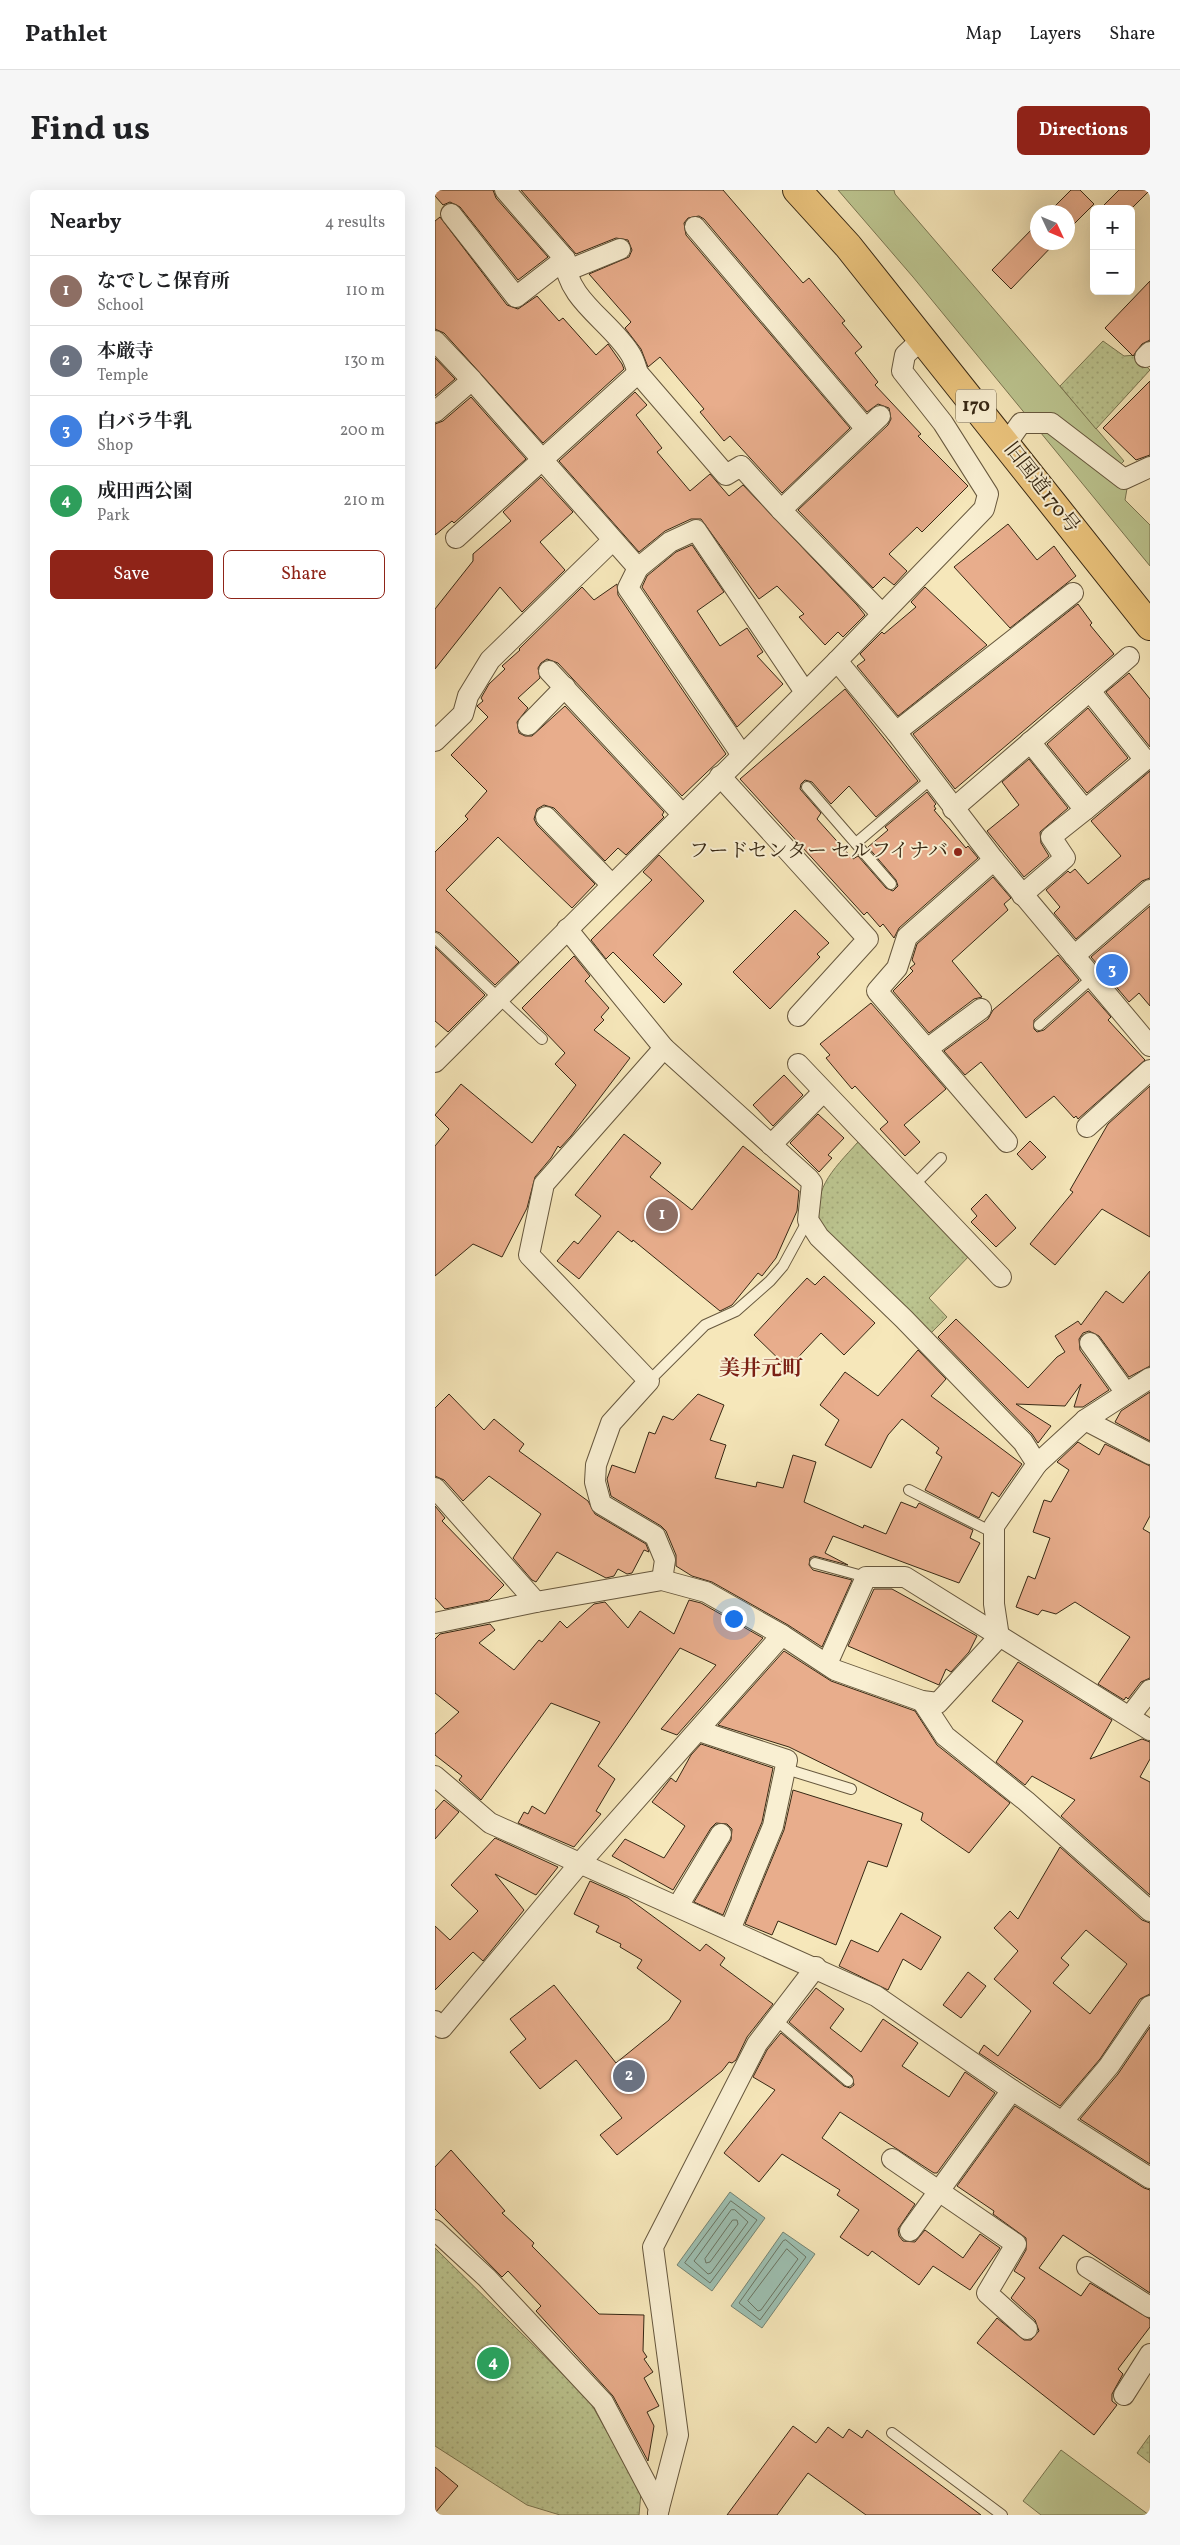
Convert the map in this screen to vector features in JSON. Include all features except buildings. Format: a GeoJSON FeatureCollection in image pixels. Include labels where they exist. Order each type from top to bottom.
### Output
{"type":"FeatureCollection","features":[{"type":"Feature","properties":{"kind":"highway","name":"旧国道170号"},"geometry":{"type":"LineString","coordinates":[[797,190],[848,246],[1150,626]]}},
{"type":"Feature","properties":{"kind":"street"},"geometry":{"type":"LineString","coordinates":[[505,190],[565,265],[572,287],[631,354],[639,373],[726,475],[741,466],[882,614]]}},
{"type":"Feature","properties":{"kind":"street"},"geometry":{"type":"LineString","coordinates":[[451,214],[516,297],[565,265],[620,249]]}},
{"type":"Feature","properties":{"kind":"street"},"geometry":{"type":"LineString","coordinates":[[695,227],[873,423],[781,510]]}},
{"type":"Feature","properties":{"kind":"street"},"geometry":{"type":"LineString","coordinates":[[435,1062],[611,884],[837,661],[984,509],[988,494],[943,423],[902,370],[905,355],[922,339]]}},
{"type":"Feature","properties":{"kind":"street"},"geometry":{"type":"LineString","coordinates":[[435,342],[472,380],[612,541],[638,568]]}},
{"type":"Feature","properties":{"kind":"street"},"geometry":{"type":"LineString","coordinates":[[456,538],[639,373]]}},
{"type":"Feature","properties":{"kind":"street"},"geometry":{"type":"LineString","coordinates":[[435,412],[472,380]]}},
{"type":"Feature","properties":{"kind":"street"},"geometry":{"type":"LineString","coordinates":[[1006,444],[1021,423],[1051,423],[1124,479],[1150,467]]}},
{"type":"Feature","properties":{"kind":"street"},"geometry":{"type":"LineString","coordinates":[[742,754],[628,588],[638,568],[670,542],[696,530],[805,692]]}},
{"type":"Feature","properties":{"kind":"street"},"geometry":{"type":"LineString","coordinates":[[435,741],[463,714],[468,696],[490,660],[612,541]]}},
{"type":"Feature","properties":{"kind":"street"},"geometry":{"type":"LineString","coordinates":[[896,732],[1073,593]]}},
{"type":"Feature","properties":{"kind":"street"},"geometry":{"type":"LineString","coordinates":[[953,809],[1129,657]]}},
{"type":"Feature","properties":{"kind":"street"},"geometry":{"type":"LineString","coordinates":[[837,661],[896,732],[953,809],[1022,895],[1092,978],[1146,1033]]}},
{"type":"Feature","properties":{"kind":"street"},"geometry":{"type":"LineString","coordinates":[[549,670],[682,814]]}},
{"type":"Feature","properties":{"kind":"street"},"geometry":{"type":"LineString","coordinates":[[528,725],[565,687]]}},
{"type":"Feature","properties":{"kind":"street"},"geometry":{"type":"LineString","coordinates":[[1022,895],[1065,858],[1051,837],[1145,760],[1090,690]]}},
{"type":"Feature","properties":{"kind":"street"},"geometry":{"type":"LineString","coordinates":[[1030,742],[1085,810]]}},
{"type":"Feature","properties":{"kind":"street"},"geometry":{"type":"LineString","coordinates":[[720,776],[868,939],[797,1016]]}},
{"type":"Feature","properties":{"kind":"street"},"geometry":{"type":"LineString","coordinates":[[546,817],[611,884]]}},
{"type":"Feature","properties":{"kind":"street"},"geometry":{"type":"LineString","coordinates":[[994,860],[907,937],[897,968],[877,991],[1007,1142]]}},
{"type":"Feature","properties":{"kind":"street"},"geometry":{"type":"LineString","coordinates":[[1074,956],[1150,890]]}},
{"type":"Feature","properties":{"kind":"street"},"geometry":{"type":"LineString","coordinates":[[567,929],[664,1048],[812,1183],[808,1220],[819,1237],[911,1326],[1023,1442],[1037,1464]]}},
{"type":"Feature","properties":{"kind":"street"},"geometry":{"type":"LineString","coordinates":[[927,1049],[981,1009]]}},
{"type":"Feature","properties":{"kind":"street"},"geometry":{"type":"LineString","coordinates":[[662,1580],[665,1560],[655,1536],[601,1504],[595,1482],[596,1465],[611,1423],[649,1381],[529,1255],[544,1184],[664,1048]]}},
{"type":"Feature","properties":{"kind":"street"},"geometry":{"type":"LineString","coordinates":[[798,1064],[1001,1277]]}},
{"type":"Feature","properties":{"kind":"street"},"geometry":{"type":"LineString","coordinates":[[1087,1127],[1150,1070]]}},
{"type":"Feature","properties":{"kind":"street"},"geometry":{"type":"LineString","coordinates":[[771,1146],[823,1092]]}},
{"type":"Feature","properties":{"kind":"street"},"geometry":{"type":"LineString","coordinates":[[1090,1343],[1126,1393]]}},
{"type":"Feature","properties":{"kind":"street"},"geometry":{"type":"LineString","coordinates":[[999,1637],[994,1604],[994,1526],[1037,1464],[1085,1420],[1150,1378]]}},
{"type":"Feature","properties":{"kind":"street"},"geometry":{"type":"LineString","coordinates":[[1085,1420],[1150,1454]]}},
{"type":"Feature","properties":{"kind":"street"},"geometry":{"type":"LineString","coordinates":[[435,1488],[536,1602]]}},
{"type":"Feature","properties":{"kind":"street"},"geometry":{"type":"LineString","coordinates":[[827,1664],[866,1577],[905,1578],[1150,1730]]}},
{"type":"Feature","properties":{"kind":"street"},"geometry":{"type":"LineString","coordinates":[[435,1623],[536,1602],[662,1580],[706,1592],[782,1635],[835,1670],[922,1702],[938,1702],[999,1637]]}},
{"type":"Feature","properties":{"kind":"street"},"geometry":{"type":"LineString","coordinates":[[435,2021],[443,2028],[581,1862],[699,1731],[782,1635]]}},
{"type":"Feature","properties":{"kind":"street"},"geometry":{"type":"LineString","coordinates":[[1130,1716],[1150,1690]]}},
{"type":"Feature","properties":{"kind":"street"},"geometry":{"type":"LineString","coordinates":[[922,1702],[945,1736],[1026,1801],[1150,1911]]}},
{"type":"Feature","properties":{"kind":"street"},"geometry":{"type":"LineString","coordinates":[[699,1731],[787,1760],[773,1826],[730,1930]]}},
{"type":"Feature","properties":{"kind":"street"},"geometry":{"type":"LineString","coordinates":[[435,1776],[490,1823],[816,1967],[876,1996],[1012,2090],[1150,2178]]}},
{"type":"Feature","properties":{"kind":"street"},"geometry":{"type":"LineString","coordinates":[[678,1906],[721,1834]]}},
{"type":"Feature","properties":{"kind":"street"},"geometry":{"type":"LineString","coordinates":[[658,2511],[678,2435],[653,2247],[757,2044],[816,1967]]}},
{"type":"Feature","properties":{"kind":"street"},"geometry":{"type":"LineString","coordinates":[[1062,2122],[1109,2066],[1150,2006]]}},
{"type":"Feature","properties":{"kind":"street"},"geometry":{"type":"LineString","coordinates":[[909,2231],[1012,2090]]}},
{"type":"Feature","properties":{"kind":"street"},"geometry":{"type":"LineString","coordinates":[[892,2159],[1016,2244],[987,2294],[1027,2329]]}},
{"type":"Feature","properties":{"kind":"street"},"geometry":{"type":"LineString","coordinates":[[435,2230],[487,2278],[603,2402],[658,2511]]}},
{"type":"Feature","properties":{"kind":"street"},"geometry":{"type":"LineString","coordinates":[[1087,2267],[1150,2307]]}},
{"type":"Feature","properties":{"kind":"street"},"geometry":{"type":"LineString","coordinates":[[1124,2395],[1150,2354]]}},
{"type":"Feature","properties":{"kind":"lane"},"geometry":{"type":"LineString","coordinates":[[856,843],[931,779]]}},
{"type":"Feature","properties":{"kind":"lane"},"geometry":{"type":"LineString","coordinates":[[807,788],[891,884]]}},
{"type":"Feature","properties":{"kind":"lane"},"geometry":{"type":"LineString","coordinates":[[435,938],[542,1039]]}},
{"type":"Feature","properties":{"kind":"lane"},"geometry":{"type":"LineString","coordinates":[[1039,1025],[1092,978]]}},
{"type":"Feature","properties":{"kind":"lane"},"geometry":{"type":"LineString","coordinates":[[914,1185],[941,1158]]}},
{"type":"Feature","properties":{"kind":"lane"},"geometry":{"type":"LineString","coordinates":[[649,1381],[705,1325],[737,1310],[770,1281],[783,1266],[808,1220]]}},
{"type":"Feature","properties":{"kind":"lane"},"geometry":{"type":"LineString","coordinates":[[909,1490],[994,1534]]}},
{"type":"Feature","properties":{"kind":"lane"},"geometry":{"type":"LineString","coordinates":[[815,1563],[866,1577]]}},
{"type":"Feature","properties":{"kind":"lane"},"geometry":{"type":"LineString","coordinates":[[786,1769],[851,1789]]}},
{"type":"Feature","properties":{"kind":"lane"},"geometry":{"type":"LineString","coordinates":[[776,2020],[848,2081]]}},
{"type":"Feature","properties":{"kind":"lane"},"geometry":{"type":"LineString","coordinates":[[892,2433],[1002,2515]]}},
{"type":"Feature","properties":{"kind":"green space"},"geometry":{"type":"Polygon","coordinates":[[[838,190],[894,190],[895,194],[1124,461],[1108,477],[1128,483],[1125,500],[1150,525],[1150,566],[913,277],[838,190]]]}},
{"type":"Feature","properties":{"kind":"green space"},"geometry":{"type":"Polygon","coordinates":[[[1103,341],[1124,356],[1136,355],[1150,370],[1096,429],[1060,386],[1103,341]]]}},
{"type":"Feature","properties":{"kind":"green space"},"geometry":{"type":"Polygon","coordinates":[[[858,1142],[970,1255],[929,1298],[947,1317],[929,1335],[822,1233],[818,1205],[821,1193],[832,1172],[858,1142]]]}},
{"type":"Feature","properties":{"kind":"green space"},"geometry":{"type":"Polygon","coordinates":[[[435,2248],[589,2400],[641,2492],[639,2515],[560,2515],[527,2505],[435,2446],[435,2248]]]}},
{"type":"Feature","properties":{"kind":"green space"},"geometry":{"type":"Polygon","coordinates":[[[1150,2435],[1150,2463],[1137,2453],[1150,2435]]]}},
{"type":"Feature","properties":{"kind":"green space"},"geometry":{"type":"Polygon","coordinates":[[[1061,2450],[1149,2515],[1041,2515],[1023,2501],[1061,2450]]]}},
{"type":"Feature","properties":{"kind":"water"},"geometry":{"type":"Polygon","coordinates":[[[730,2192],[765,2218],[712,2291],[677,2265],[730,2192]]]}},
{"type":"Feature","properties":{"kind":"water"},"geometry":{"type":"Polygon","coordinates":[[[783,2232],[815,2254],[762,2328],[731,2306],[783,2232]]]}},
{"type":"Feature","properties":{"kind":"place","name":"フードセンター セルフイナバ"},"geometry":{"type":"Point","coordinates":[958,852]}},
{"type":"Feature","properties":{"kind":"place","name":"白バラ牛乳"},"geometry":{"type":"Point","coordinates":[1112,970]}},
{"type":"Feature","properties":{"kind":"place","name":"なでしこ保育所"},"geometry":{"type":"Point","coordinates":[662,1215]}},
{"type":"Feature","properties":{"kind":"place","name":"本厳寺"},"geometry":{"type":"Point","coordinates":[629,2076]}},
{"type":"Feature","properties":{"kind":"place","name":"成田西公園"},"geometry":{"type":"Point","coordinates":[493,2363]}},
{"type":"Feature","properties":{"kind":"district","name":"美井元町"},"geometry":{"type":"Point","coordinates":[761,1369]}}]}
